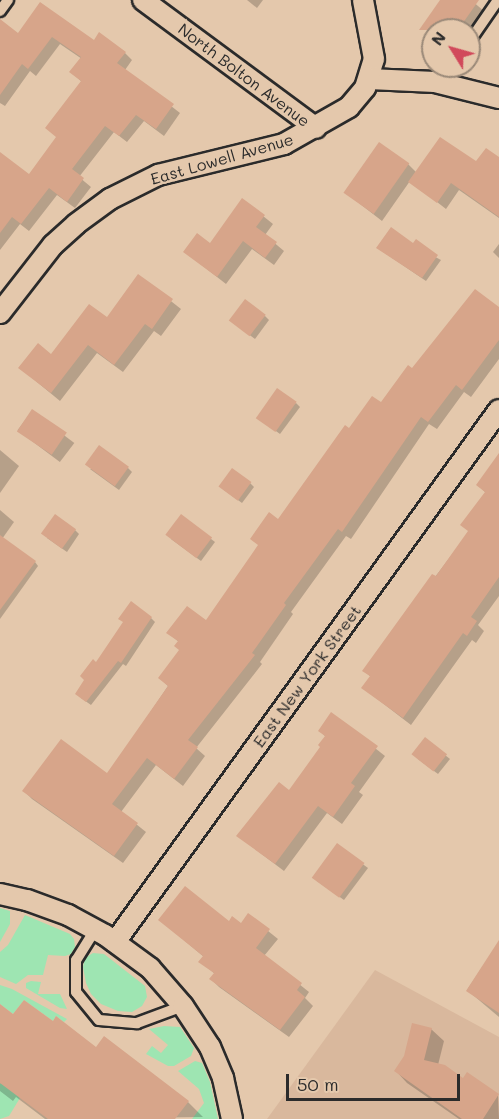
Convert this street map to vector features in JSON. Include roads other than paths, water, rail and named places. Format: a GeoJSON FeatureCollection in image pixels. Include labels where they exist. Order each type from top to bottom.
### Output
{"type":"FeatureCollection","features":[{"type":"Feature","properties":{"kind":"street","name":"North Bolton Avenue"},"geometry":{"type":"LineString","coordinates":[[143,0],[316,128]]}},
{"type":"Feature","properties":{"kind":"street"},"geometry":{"type":"LineString","coordinates":[[363,0],[374,51],[369,79],[413,80],[446,85],[499,98]]}},
{"type":"Feature","properties":{"kind":"street","name":"East Lowell Avenue"},"geometry":{"type":"LineString","coordinates":[[0,313],[53,245],[76,224],[110,199],[151,177],[267,149],[301,137],[349,107],[369,79]]}},
{"type":"Feature","properties":{"kind":"street","name":"East New York Street"},"geometry":{"type":"LineString","coordinates":[[115,942],[499,410]]}},
{"type":"Feature","properties":{"kind":"street"},"geometry":{"type":"LineString","coordinates":[[0,894],[58,911],[115,942],[150,968],[183,1006],[217,1063],[232,1119]]}},
{"type":"Feature","properties":{"kind":"lane"},"geometry":{"type":"LineString","coordinates":[[0,11],[8,0]]}},
{"type":"Feature","properties":{"kind":"lane"},"geometry":{"type":"LineString","coordinates":[[481,25],[498,0]]}},
{"type":"Feature","properties":{"kind":"lane"},"geometry":{"type":"LineString","coordinates":[[446,85],[450,78]]}},
{"type":"Feature","properties":{"kind":"lane"},"geometry":{"type":"LineString","coordinates":[[95,930],[76,960],[76,992],[99,1020],[137,1023],[183,1006]]}}]}
